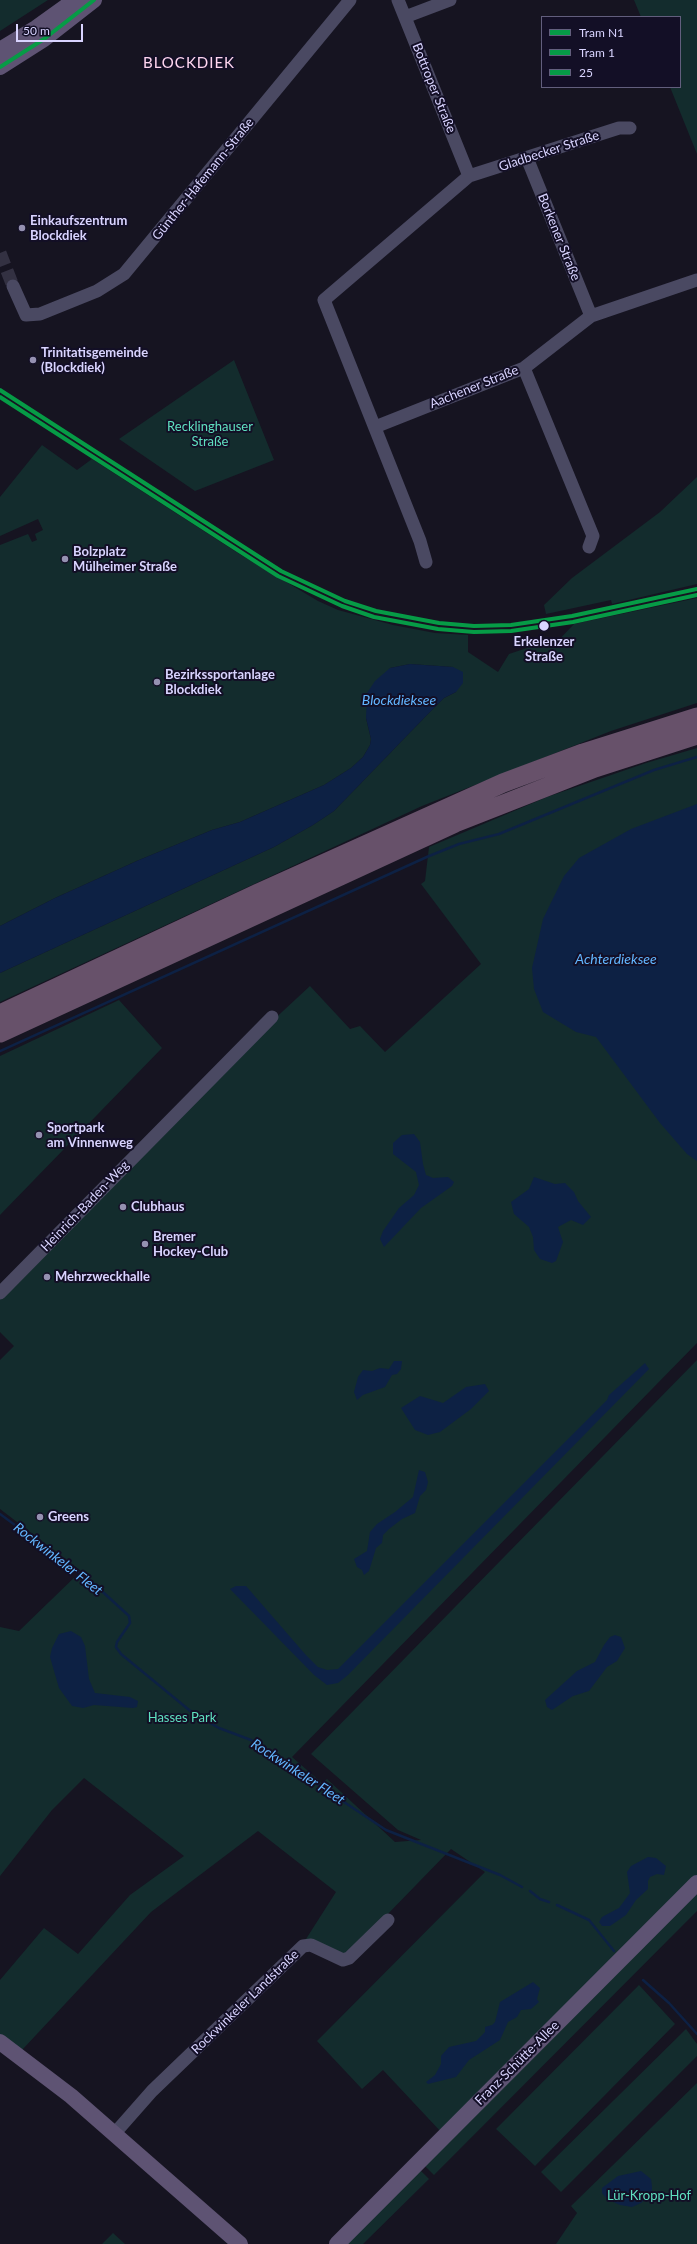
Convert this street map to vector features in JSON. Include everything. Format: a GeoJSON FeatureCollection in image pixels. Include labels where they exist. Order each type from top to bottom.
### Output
{"type":"FeatureCollection","features":[{"type":"Feature","properties":{"kind":"highway"},"geometry":{"type":"LineString","coordinates":[[0,1014],[273,887],[503,783],[590,751],[697,717]]}},
{"type":"Feature","properties":{"kind":"highway"},"geometry":{"type":"LineString","coordinates":[[0,1033],[455,823],[594,768],[697,735]]}},
{"type":"Feature","properties":{"kind":"main road"},"geometry":{"type":"LineString","coordinates":[[0,50],[36,28],[74,0]]}},
{"type":"Feature","properties":{"kind":"main road"},"geometry":{"type":"LineString","coordinates":[[0,67],[44,40],[94,0]]}},
{"type":"Feature","properties":{"kind":"main road","name":"Franz-Schütte-Allee"},"geometry":{"type":"LineString","coordinates":[[337,2244],[697,1882]]}},
{"type":"Feature","properties":{"kind":"main road"},"geometry":{"type":"LineString","coordinates":[[0,2042],[71,2096],[115,2133],[240,2244]]}},
{"type":"Feature","properties":{"kind":"street","name":"Günther-Hafemann-Straße"},"geometry":{"type":"LineString","coordinates":[[14,286],[26,315],[40,314],[89,295],[124,274],[350,0]]}},
{"type":"Feature","properties":{"kind":"street","name":"Bottroper Straße"},"geometry":{"type":"LineString","coordinates":[[398,0],[469,176]]}},
{"type":"Feature","properties":{"kind":"street"},"geometry":{"type":"LineString","coordinates":[[405,17],[450,0]]}},
{"type":"Feature","properties":{"kind":"street","name":"Gladbecker Straße"},"geometry":{"type":"LineString","coordinates":[[469,176],[619,128],[630,128]]}},
{"type":"Feature","properties":{"kind":"street","name":"Borkener Straße"},"geometry":{"type":"LineString","coordinates":[[527,158],[591,316]]}},
{"type":"Feature","properties":{"kind":"street"},"geometry":{"type":"LineString","coordinates":[[426,562],[420,541],[324,300],[469,176]]}},
{"type":"Feature","properties":{"kind":"street","name":"Aachener Straße"},"geometry":{"type":"LineString","coordinates":[[375,427],[524,368],[591,316],[697,280]]}},
{"type":"Feature","properties":{"kind":"street"},"geometry":{"type":"LineString","coordinates":[[524,368],[593,536],[589,547]]}},
{"type":"Feature","properties":{"kind":"street","name":"Heinrich-Baden-Weg"},"geometry":{"type":"LineString","coordinates":[[0,1293],[272,1017]]}},
{"type":"Feature","properties":{"kind":"street","name":"Rockwinkeler Landstraße"},"geometry":{"type":"LineString","coordinates":[[115,2133],[152,2091],[304,1946],[311,1945],[343,1960],[349,1958],[388,1920]]}},
{"type":"Feature","properties":{"kind":"green space"},"geometry":{"type":"Polygon","coordinates":[[[0,0],[48,0],[0,31],[0,0]]]}},
{"type":"Feature","properties":{"kind":"green space"},"geometry":{"type":"Polygon","coordinates":[[[634,0],[697,0],[697,154],[670,88],[681,88],[681,16],[641,16],[634,0]]]}},
{"type":"Feature","properties":{"kind":"green space","name":"Recklinghauser Straße"},"geometry":{"type":"Polygon","coordinates":[[[234,360],[274,460],[195,491],[119,439],[234,360]]]}},
{"type":"Feature","properties":{"kind":"green space"},"geometry":{"type":"Polygon","coordinates":[[[42,445],[77,470],[92,459],[241,555],[318,601],[338,610],[393,625],[435,633],[468,635],[468,652],[498,672],[509,654],[530,647],[552,647],[574,624],[697,598],[697,703],[611,731],[422,806],[0,1002],[0,973],[274,847],[313,825],[334,811],[444,698],[456,692],[453,667],[410,664],[390,668],[366,718],[371,739],[370,745],[363,757],[351,768],[324,785],[240,822],[212,830],[139,860],[55,898],[0,926],[0,545],[28,534],[32,542],[37,540],[35,534],[43,530],[38,519],[0,536],[0,497],[42,445]]]}},
{"type":"Feature","properties":{"kind":"green space"},"geometry":{"type":"Polygon","coordinates":[[[697,477],[697,584],[612,604],[611,600],[546,614],[544,605],[572,578],[660,512],[697,477]]]}},
{"type":"Feature","properties":{"kind":"green space","name":"Hasses Park"},"geometry":{"type":"Polygon","coordinates":[[[697,748],[697,1343],[292,1757],[322,1783],[327,1779],[395,1842],[421,1840],[398,1830],[311,1754],[697,1360],[697,1877],[442,2133],[383,2070],[362,2089],[317,2041],[485,1872],[451,1849],[348,1955],[306,1939],[336,1892],[258,1831],[151,1912],[22,2050],[0,2035],[0,1980],[44,1928],[78,1954],[130,1895],[184,1856],[84,1778],[52,1810],[0,1876],[0,1627],[19,1631],[81,1571],[0,1509],[0,1360],[14,1346],[0,1332],[0,1299],[241,1050],[310,986],[350,1029],[360,1026],[385,1052],[481,964],[421,884],[425,881],[429,847],[547,797],[646,763],[697,748]]]}},
{"type":"Feature","properties":{"kind":"green space","name":"Sportpark am Vinnenweg"},"geometry":{"type":"Polygon","coordinates":[[[119,1000],[162,1048],[0,1215],[0,1056],[119,1000]]]}},
{"type":"Feature","properties":{"kind":"green space"},"geometry":{"type":"Polygon","coordinates":[[[697,1888],[697,1911],[434,2175],[425,2166],[697,1888]]]}},
{"type":"Feature","properties":{"kind":"green space"},"geometry":{"type":"Polygon","coordinates":[[[639,1985],[675,2024],[535,2166],[496,2129],[639,1985]]]}},
{"type":"Feature","properties":{"kind":"green space"},"geometry":{"type":"Polygon","coordinates":[[[686,2029],[697,2044],[697,2056],[561,2192],[541,2172],[686,2029]]]}},
{"type":"Feature","properties":{"kind":"green space","name":"Lür-Kropp-Hof"},"geometry":{"type":"Polygon","coordinates":[[[697,2083],[697,2244],[556,2244],[577,2213],[571,2206],[697,2083]]]}},
{"type":"Feature","properties":{"kind":"green space"},"geometry":{"type":"Polygon","coordinates":[[[415,2171],[421,2171],[429,2179],[363,2244],[342,2244],[415,2171]]]}},
{"type":"Feature","properties":{"kind":"green space"},"geometry":{"type":"Polygon","coordinates":[[[113,2233],[125,2244],[102,2244],[113,2233]]]}},
{"type":"Feature","properties":{"kind":"water","name":"Blockdieksee"},"geometry":{"type":"Polygon","coordinates":[[[410,664],[453,667],[463,672],[463,683],[456,692],[444,698],[334,811],[313,825],[274,847],[0,973],[0,926],[55,898],[139,860],[212,830],[240,822],[324,785],[351,768],[363,757],[370,745],[371,739],[366,718],[367,693],[375,681],[390,668],[410,664]]]}},
{"type":"Feature","properties":{"kind":"water","name":"Achterdieksee"},"geometry":{"type":"Polygon","coordinates":[[[697,804],[697,1161],[687,1154],[660,1123],[596,1037],[576,1032],[543,1012],[534,989],[532,968],[543,919],[564,876],[579,858],[631,829],[697,804]]]}},
{"type":"Feature","properties":{"kind":"water"},"geometry":{"type":"Polygon","coordinates":[[[414,1134],[420,1142],[426,1175],[433,1178],[448,1177],[454,1182],[452,1186],[421,1208],[384,1247],[380,1239],[383,1231],[399,1208],[414,1195],[419,1185],[416,1172],[393,1154],[393,1143],[402,1135],[414,1134]]]}},
{"type":"Feature","properties":{"kind":"water"},"geometry":{"type":"Polygon","coordinates":[[[534,1177],[555,1184],[565,1183],[574,1192],[578,1201],[591,1217],[583,1225],[571,1220],[558,1227],[563,1242],[556,1261],[552,1263],[540,1259],[534,1250],[533,1237],[529,1227],[514,1214],[511,1202],[529,1189],[534,1177]]]}},
{"type":"Feature","properties":{"kind":"water"},"geometry":{"type":"Polygon","coordinates":[[[394,1361],[402,1361],[401,1369],[397,1374],[392,1375],[385,1387],[363,1395],[357,1400],[354,1392],[358,1377],[363,1370],[372,1371],[380,1368],[389,1369],[394,1361]]]}},
{"type":"Feature","properties":{"kind":"water"},"geometry":{"type":"Polygon","coordinates":[[[645,1363],[649,1369],[348,1675],[338,1683],[327,1685],[314,1675],[230,1589],[236,1586],[246,1586],[318,1667],[327,1670],[338,1669],[607,1400],[609,1395],[645,1363]]]}},
{"type":"Feature","properties":{"kind":"water"},"geometry":{"type":"Polygon","coordinates":[[[485,1384],[489,1391],[471,1409],[440,1432],[428,1435],[415,1430],[401,1408],[420,1396],[443,1403],[466,1387],[485,1384]]]}},
{"type":"Feature","properties":{"kind":"water"},"geometry":{"type":"Polygon","coordinates":[[[419,1470],[425,1472],[428,1482],[426,1490],[420,1496],[415,1513],[402,1519],[383,1535],[382,1543],[376,1548],[369,1571],[364,1575],[362,1570],[357,1567],[354,1559],[367,1551],[370,1532],[377,1524],[395,1512],[413,1497],[419,1470]]]}},
{"type":"Feature","properties":{"kind":"water"},"geometry":{"type":"Polygon","coordinates":[[[71,1631],[81,1637],[85,1646],[89,1679],[95,1693],[130,1697],[138,1701],[137,1707],[94,1705],[83,1708],[72,1706],[59,1688],[50,1657],[52,1648],[59,1634],[71,1631]]]}},
{"type":"Feature","properties":{"kind":"water"},"geometry":{"type":"Polygon","coordinates":[[[615,1635],[621,1637],[625,1648],[617,1661],[607,1667],[589,1691],[573,1696],[552,1710],[547,1707],[545,1700],[577,1671],[595,1662],[604,1645],[610,1637],[615,1635]]]}},
{"type":"Feature","properties":{"kind":"water"},"geometry":{"type":"Polygon","coordinates":[[[648,1857],[656,1858],[666,1866],[664,1875],[657,1874],[650,1877],[648,1881],[648,1889],[636,1900],[626,1915],[610,1926],[602,1926],[599,1922],[602,1917],[619,1908],[630,1893],[627,1872],[631,1866],[648,1857]]]}},
{"type":"Feature","properties":{"kind":"water"},"geometry":{"type":"Polygon","coordinates":[[[533,1982],[540,1988],[537,1999],[539,2002],[531,2009],[521,2010],[517,2017],[508,2022],[500,2040],[469,2060],[456,2077],[428,2084],[426,2082],[435,2075],[441,2064],[441,2056],[449,2047],[476,2041],[485,2032],[485,2027],[492,2025],[495,2022],[500,2002],[533,1982]]]}},
{"type":"Feature","properties":{"kind":"water"},"geometry":{"type":"Polygon","coordinates":[[[641,2171],[651,2179],[652,2192],[641,2203],[632,2207],[620,2205],[607,2199],[602,2193],[602,2188],[618,2176],[641,2171]]]}},
{"type":"Feature","properties":{"kind":"waterway"},"geometry":{"type":"LineString","coordinates":[[0,1051],[429,856],[459,844],[499,834],[654,770],[697,757]]}},
{"type":"Feature","properties":{"kind":"waterway","name":"Rockwinkeler Fleet"},"geometry":{"type":"LineString","coordinates":[[0,1514],[93,1583],[129,1616],[130,1623],[117,1642],[116,1647],[121,1654],[194,1714],[219,1728],[251,1740],[386,1830],[500,1875],[522,1887]]}},
{"type":"Feature","properties":{"kind":"waterway","name":"Rockwinkeler Fleet"},"geometry":{"type":"LineString","coordinates":[[530,1891],[540,1899],[549,1902]]}},
{"type":"Feature","properties":{"kind":"waterway","name":"Rockwinkeler Fleet"},"geometry":{"type":"LineString","coordinates":[[557,1905],[589,1920],[614,1951]]}},
{"type":"Feature","properties":{"kind":"waterway","name":"Rockwinkeler Fleet"},"geometry":{"type":"LineString","coordinates":[[643,1980],[669,2003],[697,2034]]}},
{"type":"Feature","properties":{"kind":"tunnel"},"geometry":{"type":"LineString","coordinates":[[0,253],[13,286]]}},
{"type":"Feature","properties":{"kind":"tram line","name":"N1"},"geometry":{"type":"LineString","coordinates":[[0,390],[281,571],[345,601],[376,611],[439,623],[474,626],[511,625],[572,616],[697,589]]}},
{"type":"Feature","properties":{"kind":"tram line","name":"1"},"geometry":{"type":"LineString","coordinates":[[0,397],[278,576],[342,606],[374,617],[438,629],[474,632],[511,631],[573,622],[697,595]]}},
{"type":"Feature","properties":{"kind":"transit line","name":"25"},"geometry":{"type":"LineString","coordinates":[[0,67],[44,39],[94,0]]}},
{"type":"Feature","properties":{"kind":"place","name":"Einkaufszentrum Blockdiek"},"geometry":{"type":"Point","coordinates":[22,228]}},
{"type":"Feature","properties":{"kind":"place","name":"Trinitatisgemeinde (Blockdiek)"},"geometry":{"type":"Point","coordinates":[33,360]}},
{"type":"Feature","properties":{"kind":"place","name":"Bolzplatz Mülheimer Straße"},"geometry":{"type":"Point","coordinates":[65,559]}},
{"type":"Feature","properties":{"kind":"place","name":"Erkelenzer Straße"},"geometry":{"type":"Point","coordinates":[544,626]}},
{"type":"Feature","properties":{"kind":"place","name":"Bezirkssportanlage Blockdiek"},"geometry":{"type":"Point","coordinates":[157,682]}},
{"type":"Feature","properties":{"kind":"place","name":"Sportpark am Vinnenweg"},"geometry":{"type":"Point","coordinates":[39,1135]}},
{"type":"Feature","properties":{"kind":"place","name":"Clubhaus"},"geometry":{"type":"Point","coordinates":[123,1207]}},
{"type":"Feature","properties":{"kind":"place","name":"Bremer Hockey-Club"},"geometry":{"type":"Point","coordinates":[145,1244]}},
{"type":"Feature","properties":{"kind":"place","name":"Mehrzweckhalle"},"geometry":{"type":"Point","coordinates":[47,1277]}},
{"type":"Feature","properties":{"kind":"place","name":"Greens"},"geometry":{"type":"Point","coordinates":[40,1517]}},
{"type":"Feature","properties":{"kind":"district","name":"BLOCKDIEK"},"geometry":{"type":"Point","coordinates":[189,63]}}]}
